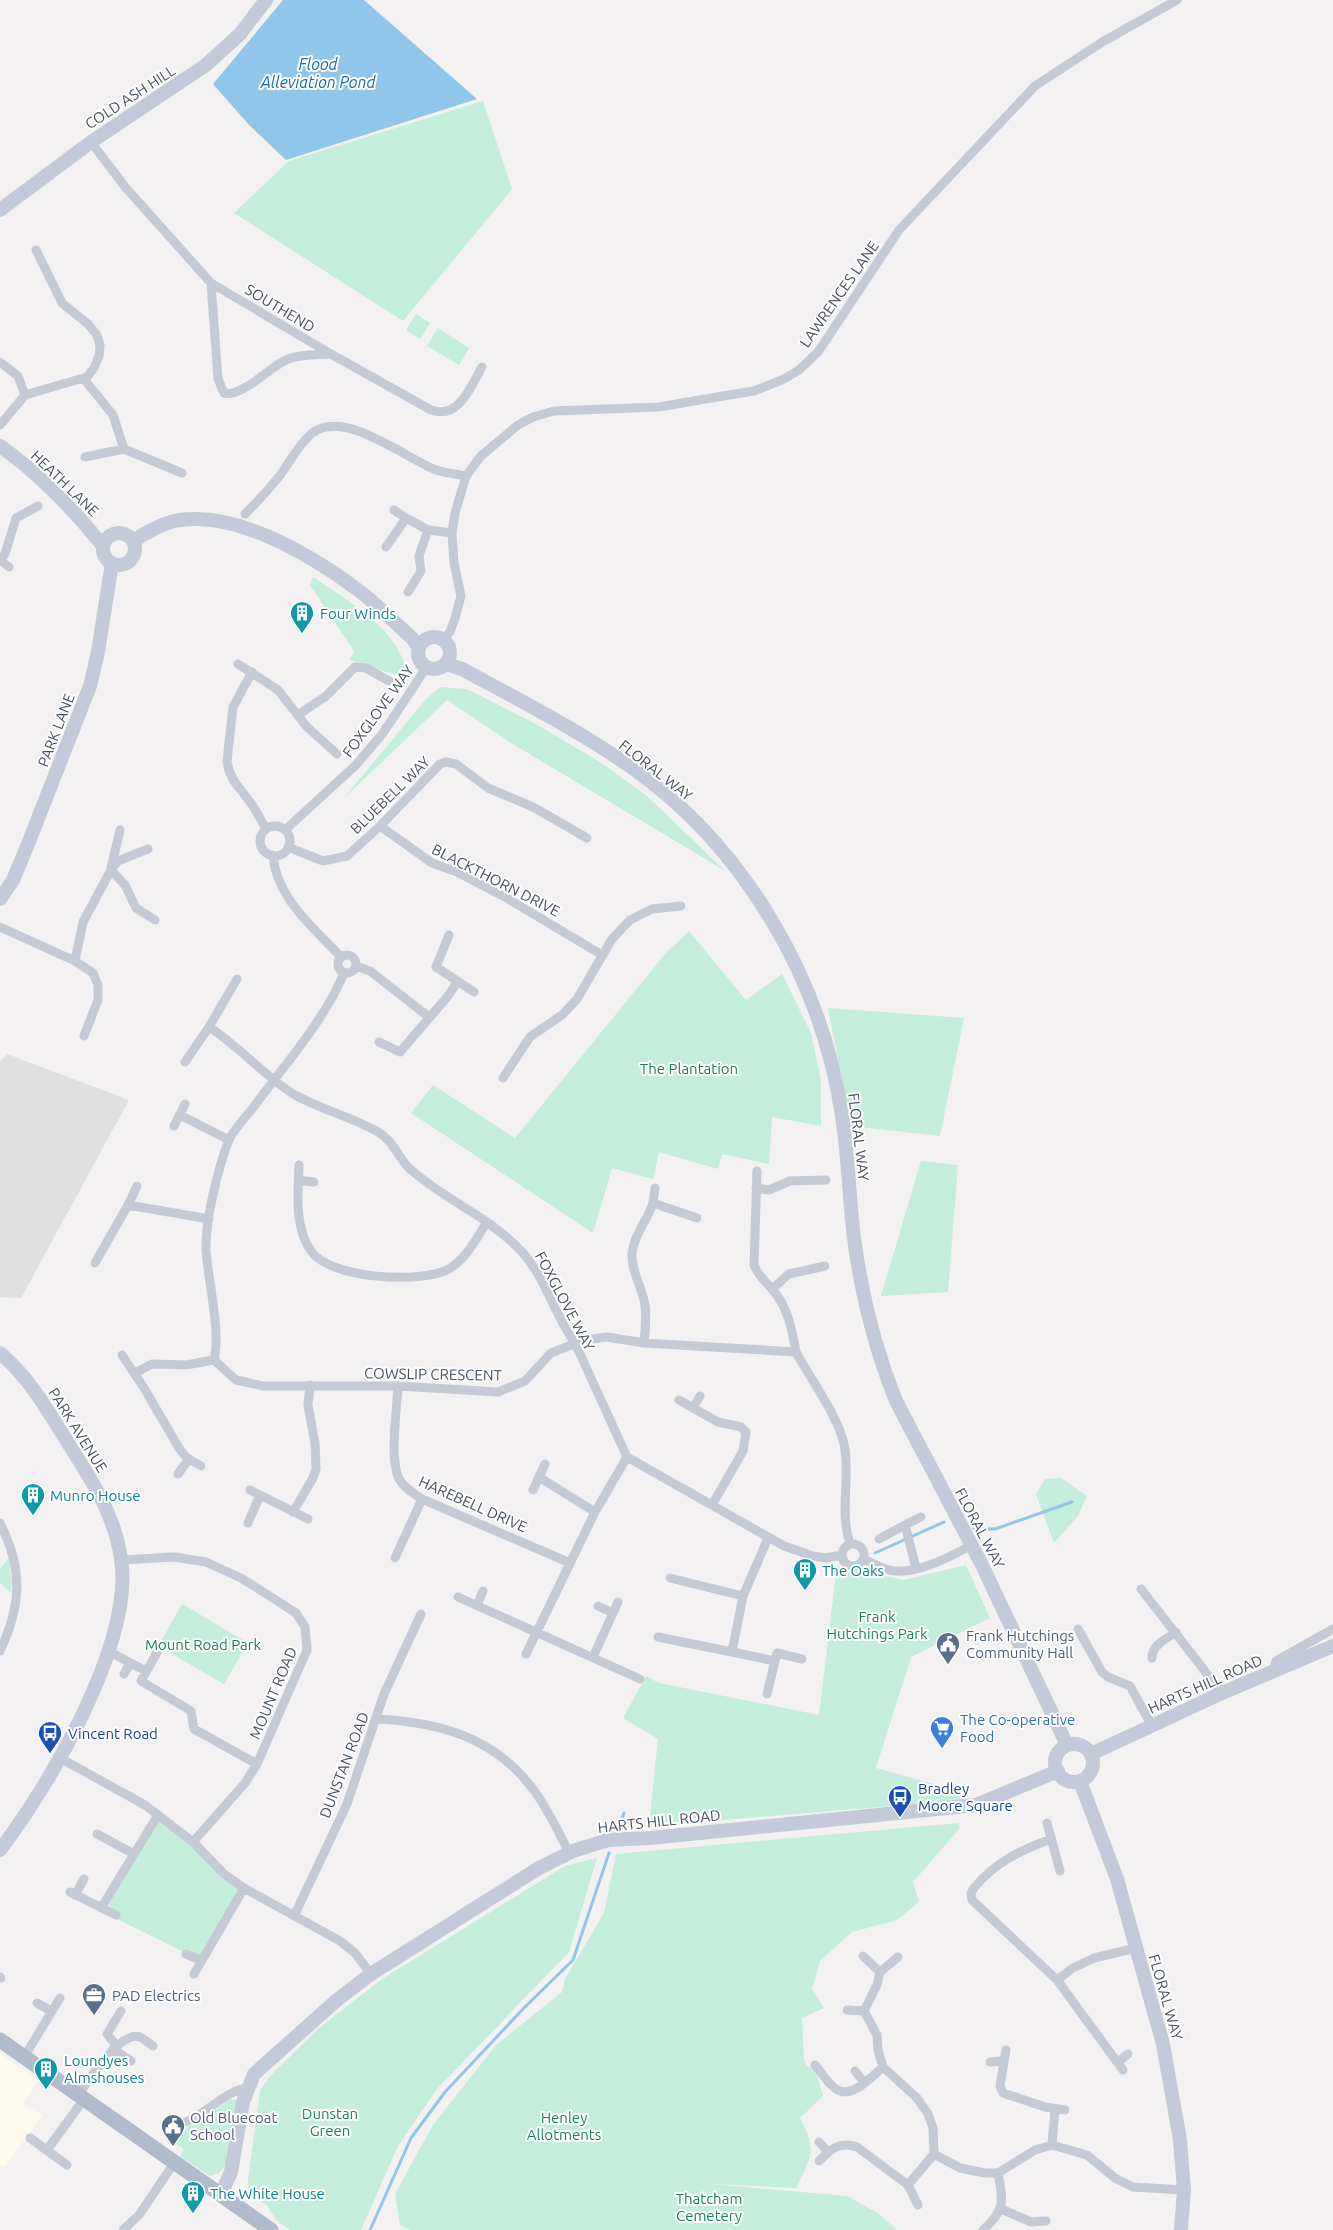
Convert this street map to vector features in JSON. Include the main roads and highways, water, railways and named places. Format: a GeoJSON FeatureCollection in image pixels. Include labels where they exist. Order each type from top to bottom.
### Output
{"type":"FeatureCollection","features":[{"type":"Feature","properties":{"kind":"main road"},"geometry":{"type":"LineString","coordinates":[[0,2040],[271,2230]]}},
{"type":"Feature","properties":{"kind":"water","name":"Flood Alleviation Pond"},"geometry":{"type":"Polygon","coordinates":[[[283,0],[364,0],[477,99],[286,160],[249,125],[213,84],[283,0]]]}},
{"type":"Feature","properties":{"kind":"waterway"},"geometry":{"type":"LineString","coordinates":[[974,1529],[995,1529],[1072,1502]]}},
{"type":"Feature","properties":{"kind":"waterway"},"geometry":{"type":"LineString","coordinates":[[875,1553],[944,1522]]}},
{"type":"Feature","properties":{"kind":"waterway"},"geometry":{"type":"LineString","coordinates":[[616,1835],[624,1813]]}},
{"type":"Feature","properties":{"kind":"waterway"},"geometry":{"type":"LineString","coordinates":[[370,2230],[411,2138],[445,2092],[524,2008],[573,1960],[609,1853]]}},
{"type":"Feature","properties":{"kind":"place","name":"Four Winds"},"geometry":{"type":"Point","coordinates":[302,634]}},
{"type":"Feature","properties":{"kind":"place","name":"Munro House"},"geometry":{"type":"Point","coordinates":[33,1516]}},
{"type":"Feature","properties":{"kind":"place","name":"The Oaks"},"geometry":{"type":"Point","coordinates":[805,1591]}},
{"type":"Feature","properties":{"kind":"place","name":"Frank Hutchings Community Hall"},"geometry":{"type":"Point","coordinates":[948,1665]}},
{"type":"Feature","properties":{"kind":"place","name":"The Co-operative Food"},"geometry":{"type":"Point","coordinates":[942,1749]}},
{"type":"Feature","properties":{"kind":"place","name":"Vincent Road"},"geometry":{"type":"Point","coordinates":[50,1754]}},
{"type":"Feature","properties":{"kind":"place","name":"Bradley Moore Square"},"geometry":{"type":"Point","coordinates":[900,1818]}},
{"type":"Feature","properties":{"kind":"place","name":"PAD Electrics"},"geometry":{"type":"Point","coordinates":[94,2016]}},
{"type":"Feature","properties":{"kind":"place","name":"Loundyes Almshouses"},"geometry":{"type":"Point","coordinates":[46,2090]}},
{"type":"Feature","properties":{"kind":"place","name":"Old Bluecoat School"},"geometry":{"type":"Point","coordinates":[173,2147]}},
{"type":"Feature","properties":{"kind":"place","name":"The White House"},"geometry":{"type":"Point","coordinates":[193,2214]}},
{"type":"Feature","properties":{"kind":"park label","name":"The Plantation"},"geometry":{"type":"Point","coordinates":[689,1068]}},
{"type":"Feature","properties":{"kind":"park label","name":"Frank Hutchings Park"},"geometry":{"type":"Point","coordinates":[877,1624]}},
{"type":"Feature","properties":{"kind":"park label","name":"Mount Road Park"},"geometry":{"type":"Point","coordinates":[203,1644]}},
{"type":"Feature","properties":{"kind":"park label","name":"Dunstan Green"},"geometry":{"type":"Point","coordinates":[330,2122]}},
{"type":"Feature","properties":{"kind":"park label","name":"Henley Allotments"},"geometry":{"type":"Point","coordinates":[564,2126]}},
{"type":"Feature","properties":{"kind":"park label","name":"Thatcham Cemetery"},"geometry":{"type":"Point","coordinates":[709,2206]}}]}
